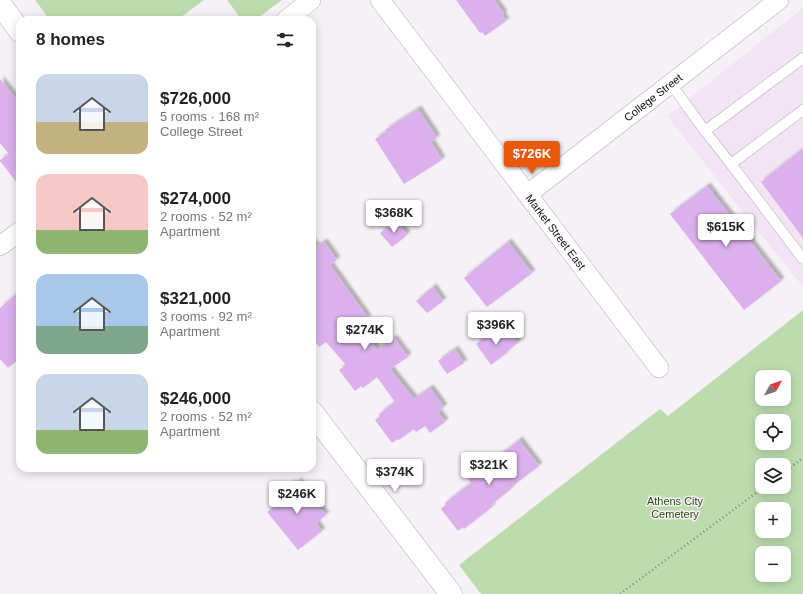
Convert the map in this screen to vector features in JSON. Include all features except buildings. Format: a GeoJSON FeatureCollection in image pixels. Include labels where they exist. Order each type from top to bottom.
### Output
{"type":"FeatureCollection","features":[{"type":"Feature","properties":{"kind":"street"},"geometry":{"type":"LineString","coordinates":[[291,16],[311,0]]}},
{"type":"Feature","properties":{"kind":"street","name":"Market Street East"},"geometry":{"type":"LineString","coordinates":[[380,0],[659,368]]}},
{"type":"Feature","properties":{"kind":"street","name":"College Street"},"geometry":{"type":"LineString","coordinates":[[528,194],[779,0]]}},
{"type":"Feature","properties":{"kind":"street"},"geometry":{"type":"LineString","coordinates":[[0,4],[16,26]]}},
{"type":"Feature","properties":{"kind":"street"},"geometry":{"type":"LineString","coordinates":[[0,246],[16,234]]}},
{"type":"Feature","properties":{"kind":"street"},"geometry":{"type":"LineString","coordinates":[[316,417],[451,594]]}},
{"type":"Feature","properties":{"kind":"lane"},"geometry":{"type":"LineString","coordinates":[[705,131],[803,58]]}},
{"type":"Feature","properties":{"kind":"lane"},"geometry":{"type":"LineString","coordinates":[[671,84],[705,131],[803,258]]}},
{"type":"Feature","properties":{"kind":"lane"},"geometry":{"type":"LineString","coordinates":[[731,164],[803,110]]}},
{"type":"Feature","properties":{"kind":"path"},"geometry":{"type":"LineString","coordinates":[[791,467],[803,458]]}},
{"type":"Feature","properties":{"kind":"path"},"geometry":{"type":"LineString","coordinates":[[620,594],[755,494]]}},
{"type":"Feature","properties":{"kind":"shaded area"},"geometry":{"type":"Polygon","coordinates":[[[803,8],[803,287],[667,116],[803,8]]]}},
{"type":"Feature","properties":{"kind":"green space"},"geometry":{"type":"Polygon","coordinates":[[[35,0],[204,0],[182,16],[47,16],[35,0]]]}},
{"type":"Feature","properties":{"kind":"green space"},"geometry":{"type":"Polygon","coordinates":[[[227,0],[282,0],[260,16],[239,16],[227,0]]]}},
{"type":"Feature","properties":{"kind":"green space","name":"Athens City Cemetery"},"geometry":{"type":"Polygon","coordinates":[[[803,310],[803,594],[481,594],[459,565],[660,409],[668,416],[803,310]]]}}]}
